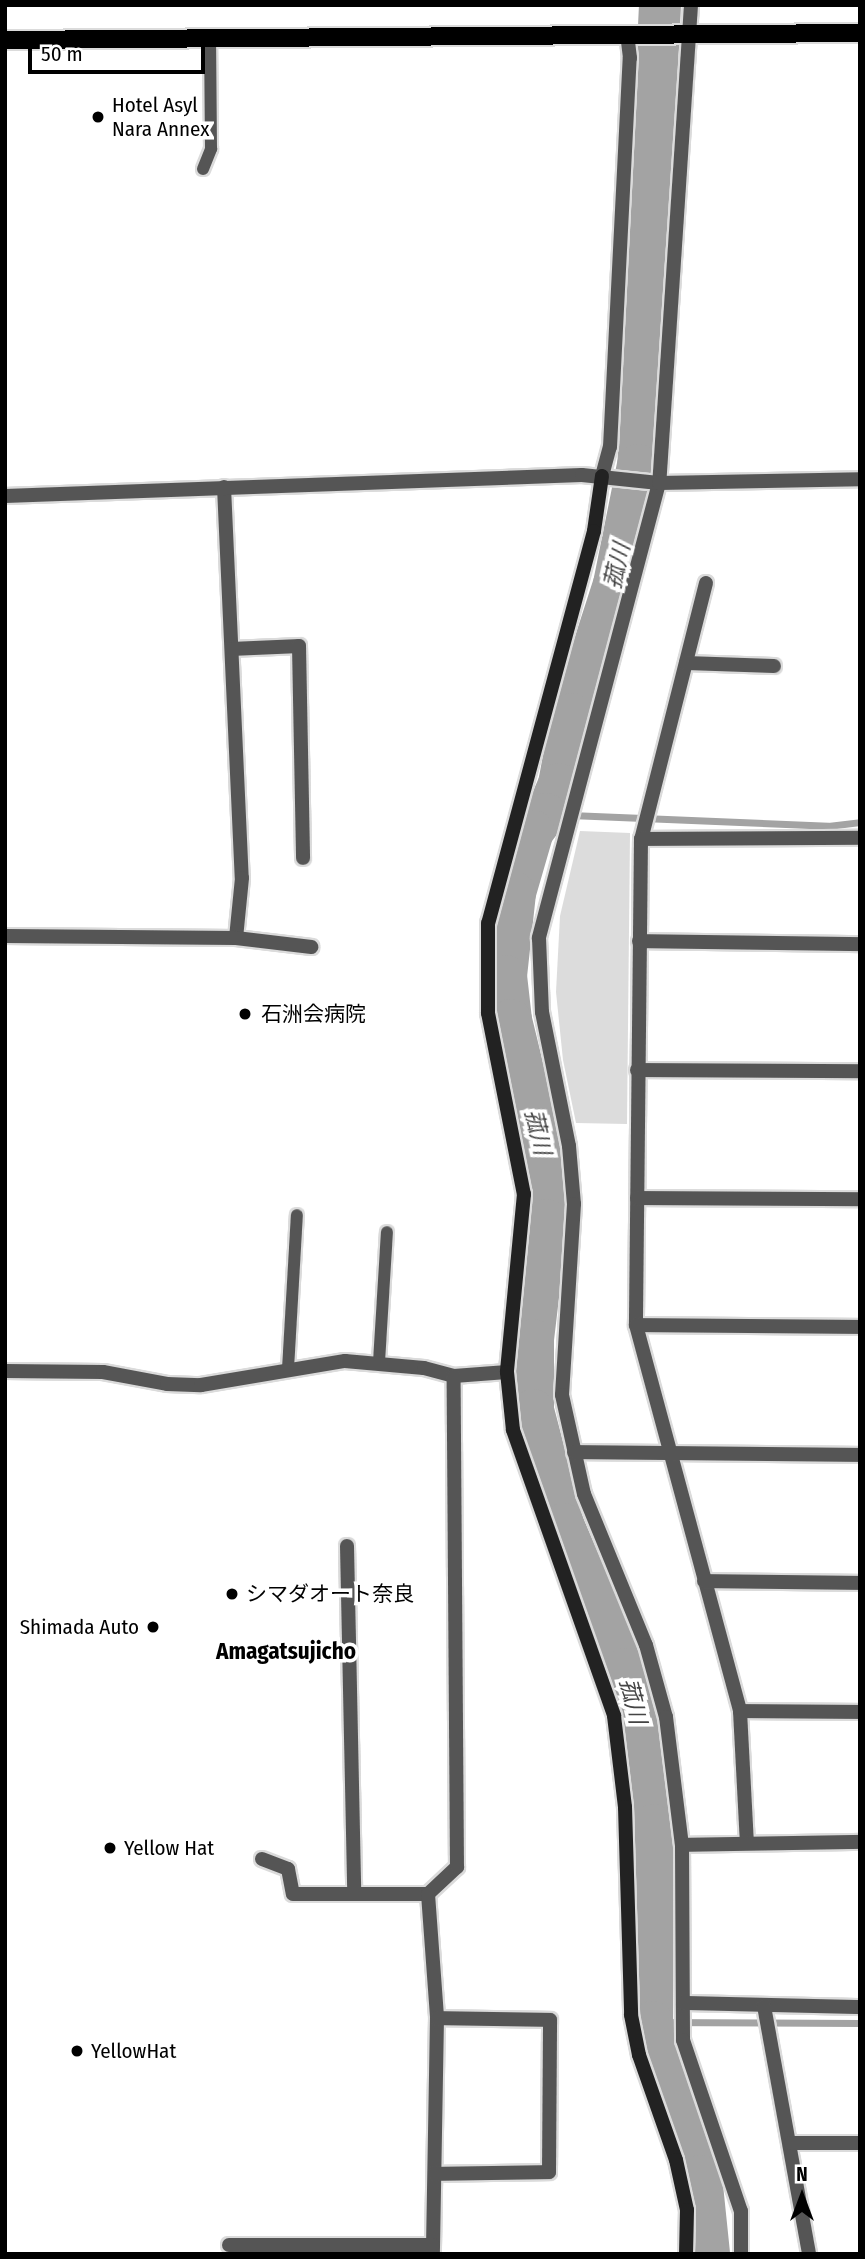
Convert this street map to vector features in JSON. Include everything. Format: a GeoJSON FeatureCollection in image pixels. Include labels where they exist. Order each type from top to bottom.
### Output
{"type":"FeatureCollection","features":[{"type":"Feature","properties":{"kind":"main road"},"geometry":{"type":"LineString","coordinates":[[5,40],[860,33]]}},
{"type":"Feature","properties":{"kind":"street"},"geometry":{"type":"LineString","coordinates":[[691,5],[684,33],[658,483],[539,937],[542,1012],[573,1180],[562,1395],[584,1494],[646,1645],[660,1694],[682,1845],[683,2040],[741,2211],[741,2254]]}},
{"type":"Feature","properties":{"kind":"street"},"geometry":{"type":"LineString","coordinates":[[631,34],[610,447],[594,531],[488,923],[488,1013],[524,1194],[507,1372],[513,1430],[528,1482],[602,1671],[614,1716],[625,1807],[631,2015],[639,2055],[676,2160],[687,2210],[686,2254]]}},
{"type":"Feature","properties":{"kind":"street"},"geometry":{"type":"LineString","coordinates":[[5,496],[224,486],[603,476],[658,483],[860,479]]}},
{"type":"Feature","properties":{"kind":"street"},"geometry":{"type":"LineString","coordinates":[[224,486],[242,878],[236,938]]}},
{"type":"Feature","properties":{"kind":"street"},"geometry":{"type":"LineString","coordinates":[[706,583],[641,839],[636,1325],[740,1711],[747,1843]]}},
{"type":"Feature","properties":{"kind":"street"},"geometry":{"type":"LineString","coordinates":[[232,649],[299,646],[303,858]]}},
{"type":"Feature","properties":{"kind":"street"},"geometry":{"type":"LineString","coordinates":[[686,663],[774,666]]}},
{"type":"Feature","properties":{"kind":"street"},"geometry":{"type":"LineString","coordinates":[[641,839],[860,838]]}},
{"type":"Feature","properties":{"kind":"street"},"geometry":{"type":"LineString","coordinates":[[5,936],[236,938],[311,947]]}},
{"type":"Feature","properties":{"kind":"street"},"geometry":{"type":"LineString","coordinates":[[639,941],[860,944]]}},
{"type":"Feature","properties":{"kind":"street"},"geometry":{"type":"LineString","coordinates":[[638,1070],[860,1071]]}},
{"type":"Feature","properties":{"kind":"street"},"geometry":{"type":"LineString","coordinates":[[637,1198],[860,1199]]}},
{"type":"Feature","properties":{"kind":"street"},"geometry":{"type":"LineString","coordinates":[[636,1325],[860,1327]]}},
{"type":"Feature","properties":{"kind":"street"},"geometry":{"type":"LineString","coordinates":[[5,1371],[103,1373],[167,1384],[201,1385],[288,1368],[379,1362],[454,1376],[507,1372]]}},
{"type":"Feature","properties":{"kind":"street"},"geometry":{"type":"LineString","coordinates":[[262,1859],[288,1869],[293,1894],[428,1894],[457,1867],[454,1376]]}},
{"type":"Feature","properties":{"kind":"street"},"geometry":{"type":"LineString","coordinates":[[574,1452],[860,1455]]}},
{"type":"Feature","properties":{"kind":"street"},"geometry":{"type":"LineString","coordinates":[[347,1546],[354,1892]]}},
{"type":"Feature","properties":{"kind":"street"},"geometry":{"type":"LineString","coordinates":[[704,1581],[860,1583]]}},
{"type":"Feature","properties":{"kind":"street"},"geometry":{"type":"LineString","coordinates":[[740,1711],[860,1712]]}},
{"type":"Feature","properties":{"kind":"street"},"geometry":{"type":"LineString","coordinates":[[682,1845],[860,1842]]}},
{"type":"Feature","properties":{"kind":"street"},"geometry":{"type":"LineString","coordinates":[[229,2245],[433,2249],[438,2018],[428,1894]]}},
{"type":"Feature","properties":{"kind":"street"},"geometry":{"type":"LineString","coordinates":[[683,2003],[860,2007]]}},
{"type":"Feature","properties":{"kind":"street"},"geometry":{"type":"LineString","coordinates":[[764,2006],[809,2254]]}},
{"type":"Feature","properties":{"kind":"street"},"geometry":{"type":"LineString","coordinates":[[435,2174],[549,2172],[550,2020],[438,2018]]}},
{"type":"Feature","properties":{"kind":"street"},"geometry":{"type":"LineString","coordinates":[[790,2143],[860,2143]]}},
{"type":"Feature","properties":{"kind":"lane"},"geometry":{"type":"LineString","coordinates":[[203,169],[211,149],[210,38]]}},
{"type":"Feature","properties":{"kind":"lane"},"geometry":{"type":"LineString","coordinates":[[288,1368],[297,1214]]}},
{"type":"Feature","properties":{"kind":"lane"},"geometry":{"type":"LineString","coordinates":[[379,1362],[387,1232]]}},
{"type":"Feature","properties":{"kind":"shaded area"},"geometry":{"type":"Polygon","coordinates":[[[580,831],[630,833],[627,1124],[576,1123],[563,1060],[556,992],[560,916],[580,831]]]}},
{"type":"Feature","properties":{"kind":"waterway","name":"菰川"},"geometry":{"type":"LineString","coordinates":[[660,5],[638,465],[614,584],[572,714],[559,784],[546,814],[533,831],[515,893],[506,976],[511,1020],[546,1164],[547,1220],[533,1340],[533,1410],[563,1524],[625,1669],[641,1733],[653,1825],[652,2022],[701,2176],[709,2254]]}},
{"type":"Feature","properties":{"kind":"waterway"},"geometry":{"type":"LineString","coordinates":[[546,814],[828,826],[860,822]]}},
{"type":"Feature","properties":{"kind":"waterway"},"geometry":{"type":"LineString","coordinates":[[652,2022],[860,2023]]}},
{"type":"Feature","properties":{"kind":"place","name":"Hotel Asyl Nara Annex"},"geometry":{"type":"Point","coordinates":[98,117]}},
{"type":"Feature","properties":{"kind":"place","name":"石洲会病院"},"geometry":{"type":"Point","coordinates":[245,1014]}},
{"type":"Feature","properties":{"kind":"place","name":"シマダオート奈良"},"geometry":{"type":"Point","coordinates":[232,1594]}},
{"type":"Feature","properties":{"kind":"place","name":"Shimada Auto"},"geometry":{"type":"Point","coordinates":[153,1627]}},
{"type":"Feature","properties":{"kind":"place","name":"Yellow Hat"},"geometry":{"type":"Point","coordinates":[110,1848]}},
{"type":"Feature","properties":{"kind":"place","name":"YellowHat"},"geometry":{"type":"Point","coordinates":[77,2051]}},
{"type":"Feature","properties":{"kind":"district","name":"Amagatsujicho"},"geometry":{"type":"Point","coordinates":[286,1651]}}]}
